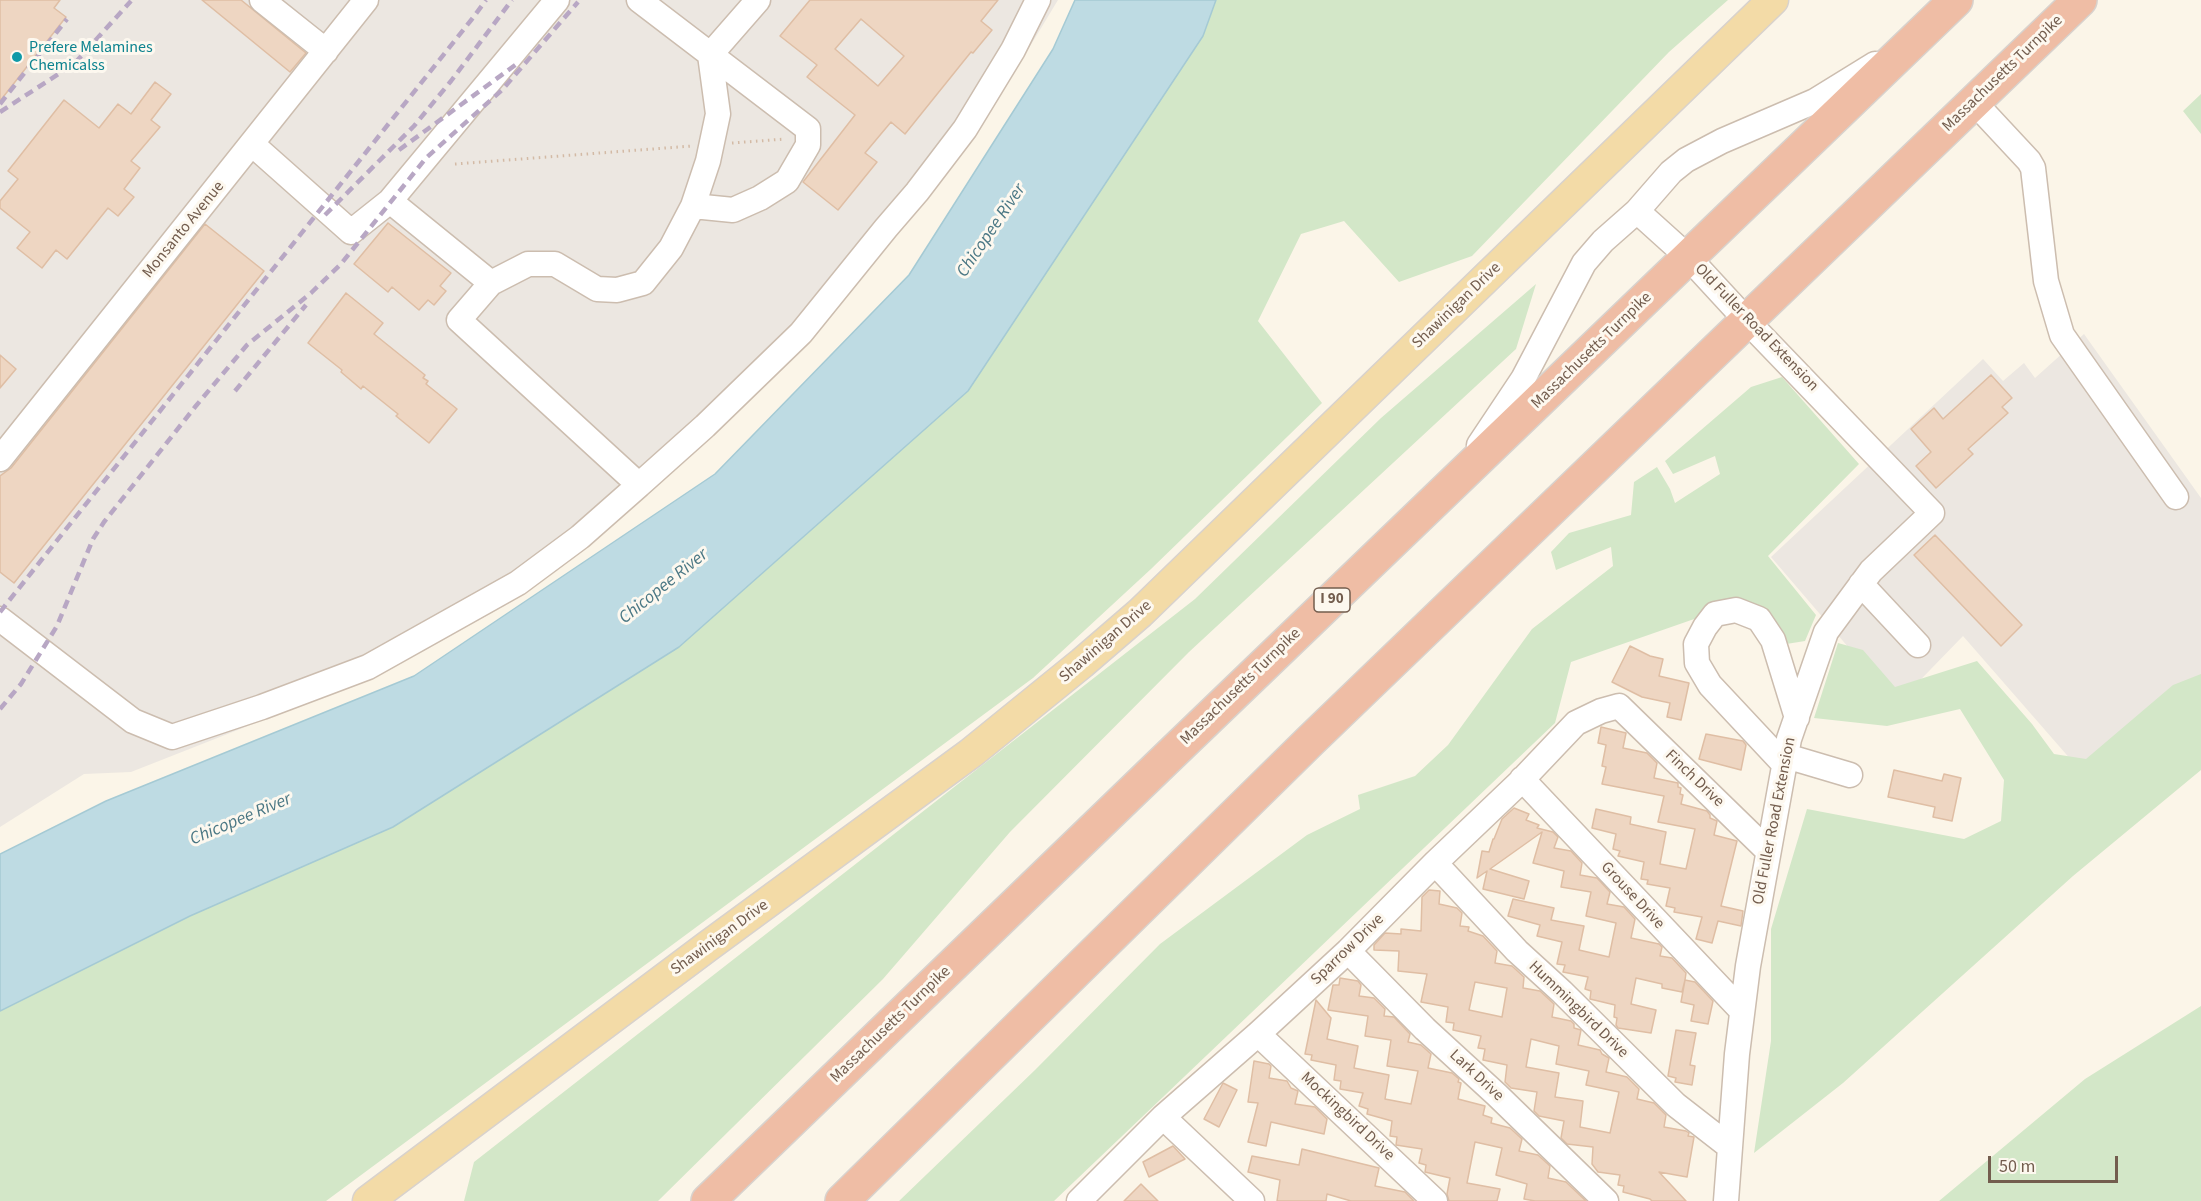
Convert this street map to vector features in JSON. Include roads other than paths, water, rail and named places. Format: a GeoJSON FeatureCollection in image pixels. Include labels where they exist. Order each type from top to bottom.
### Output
{"type":"FeatureCollection","features":[{"type":"Feature","properties":{"kind":"highway","name":"Massachusetts Turnpike"},"geometry":{"type":"LineString","coordinates":[[708,1201],[1956,0]]}},
{"type":"Feature","properties":{"kind":"highway","name":"Massachusetts Turnpike"},"geometry":{"type":"LineString","coordinates":[[842,1201],[1302,749],[2080,0]]}},
{"type":"Feature","properties":{"kind":"main road","name":"Shawinigan Drive"},"geometry":{"type":"LineString","coordinates":[[368,1201],[971,753],[1082,663],[1140,613],[1773,0]]}},
{"type":"Feature","properties":{"kind":"street"},"geometry":{"type":"LineString","coordinates":[[262,0],[326,51]]}},
{"type":"Feature","properties":{"kind":"street","name":"Monsanto Avenue"},"geometry":{"type":"LineString","coordinates":[[0,459],[366,0]]}},
{"type":"Feature","properties":{"kind":"street"},"geometry":{"type":"LineString","coordinates":[[252,144],[351,232],[390,201],[557,0]]}},
{"type":"Feature","properties":{"kind":"street"},"geometry":{"type":"LineString","coordinates":[[639,0],[808,129],[808,145],[787,181],[760,198],[733,210],[693,206]]}},
{"type":"Feature","properties":{"kind":"street"},"geometry":{"type":"LineString","coordinates":[[639,485],[459,321],[491,283],[528,264],[555,264],[597,289],[617,290],[643,283],[671,248],[693,206],[718,114],[710,55],[758,0]]}},
{"type":"Feature","properties":{"kind":"street"},"geometry":{"type":"LineString","coordinates":[[0,619],[133,722],[172,737],[262,707],[368,667],[519,583],[580,537],[639,485],[705,426],[801,333],[918,192],[965,129],[1013,50],[1038,0]]}},
{"type":"Feature","properties":{"kind":"street"},"geometry":{"type":"LineString","coordinates":[[1466,471],[1486,433],[1523,379],[1584,263],[1603,241],[1637,211],[1666,177],[1686,160],[1722,141],[1815,101],[1920,35]]}},
{"type":"Feature","properties":{"kind":"street"},"geometry":{"type":"LineString","coordinates":[[1974,102],[2033,168],[2046,281],[2062,334],[2176,497]]}},
{"type":"Feature","properties":{"kind":"street"},"geometry":{"type":"LineString","coordinates":[[390,201],[491,283]]}},
{"type":"Feature","properties":{"kind":"street","name":"Old Fuller Road Extension"},"geometry":{"type":"LineString","coordinates":[[1637,211],[1688,257],[1932,513],[1871,571],[1826,632],[1789,739],[1748,966],[1726,1201]]}},
{"type":"Feature","properties":{"kind":"street"},"geometry":{"type":"LineString","coordinates":[[1861,584],[1918,645]]}},
{"type":"Feature","properties":{"kind":"street"},"geometry":{"type":"LineString","coordinates":[[1797,718],[1773,640],[1759,620],[1736,610],[1715,614],[1704,627],[1696,644],[1696,663],[1710,685],[1785,760],[1850,775]]}},
{"type":"Feature","properties":{"kind":"street","name":"Sparrow Drive"},"geometry":{"type":"LineString","coordinates":[[1079,1201],[1163,1118],[1348,951],[1522,779],[1575,723],[1601,711],[1619,706]]}},
{"type":"Feature","properties":{"kind":"street","name":"Finch Drive"},"geometry":{"type":"LineString","coordinates":[[1619,706],[1768,851]]}},
{"type":"Feature","properties":{"kind":"street","name":"Grouse Drive"},"geometry":{"type":"LineString","coordinates":[[1522,779],[1742,1011]]}},
{"type":"Feature","properties":{"kind":"street","name":"Hummingbird Drive"},"geometry":{"type":"LineString","coordinates":[[1435,863],[1515,949],[1562,992],[1676,1105],[1730,1147]]}},
{"type":"Feature","properties":{"kind":"street","name":"Lark Drive"},"geometry":{"type":"LineString","coordinates":[[1348,951],[1425,1029],[1531,1127],[1606,1201]]}},
{"type":"Feature","properties":{"kind":"street","name":"Mockingbird Drive"},"geometry":{"type":"LineString","coordinates":[[1258,1034],[1435,1201]]}},
{"type":"Feature","properties":{"kind":"street"},"geometry":{"type":"LineString","coordinates":[[1163,1118],[1252,1201]]}},
{"type":"Feature","properties":{"kind":"water","name":"Chicopee River"},"geometry":{"type":"Polygon","coordinates":[[[1075,0],[1216,0],[1203,36],[968,391],[679,647],[393,827],[190,916],[0,1011],[0,854],[106,801],[414,676],[715,474],[909,275],[1053,49],[1075,0]]]}},
{"type":"Feature","properties":{"kind":"railway"},"geometry":{"type":"LineString","coordinates":[[0,612],[486,0]]}},
{"type":"Feature","properties":{"kind":"railway"},"geometry":{"type":"LineString","coordinates":[[325,215],[414,126],[512,0]]}},
{"type":"Feature","properties":{"kind":"railway"},"geometry":{"type":"LineString","coordinates":[[0,112],[74,64],[131,1]]}},
{"type":"Feature","properties":{"kind":"railway"},"geometry":{"type":"LineString","coordinates":[[0,709],[21,684],[57,626],[93,539],[195,407],[247,345],[311,293],[341,264],[426,158],[502,90],[578,2]]}},
{"type":"Feature","properties":{"kind":"railway"},"geometry":{"type":"LineString","coordinates":[[0,104],[67,19]]}},
{"type":"Feature","properties":{"kind":"railway"},"geometry":{"type":"LineString","coordinates":[[399,150],[518,63]]}},
{"type":"Feature","properties":{"kind":"railway"},"geometry":{"type":"LineString","coordinates":[[235,391],[306,305]]}},
{"type":"Feature","properties":{"kind":"place","name":"Prefere Melamines Chemicalss"},"geometry":{"type":"Point","coordinates":[17,57]}}]}
